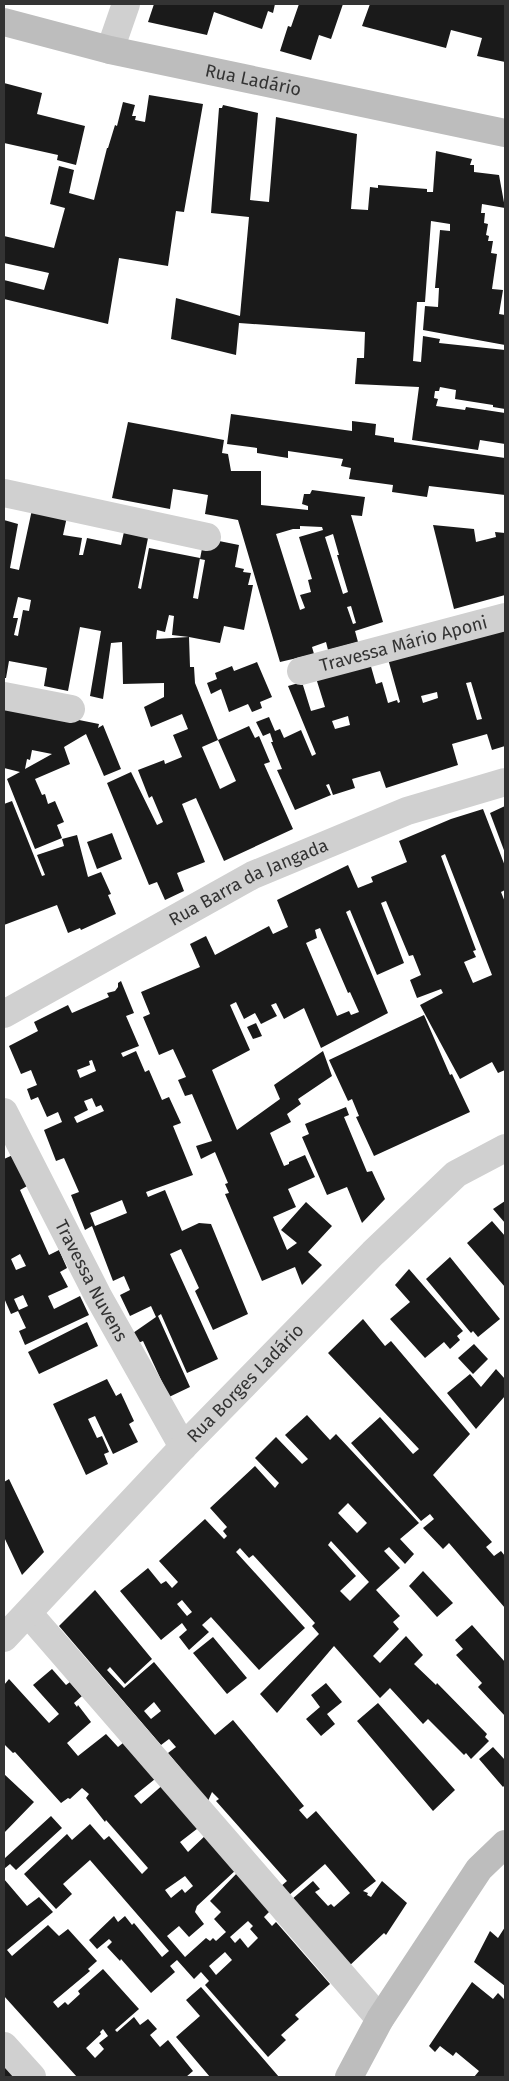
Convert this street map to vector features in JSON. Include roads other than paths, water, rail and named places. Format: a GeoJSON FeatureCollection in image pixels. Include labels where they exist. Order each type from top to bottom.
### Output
{"type":"FeatureCollection","features":[{"type":"Feature","properties":{"kind":"street"},"geometry":{"type":"LineString","coordinates":[[110,50],[126,4]]}},
{"type":"Feature","properties":{"kind":"street","name":"Rua Ladário"},"geometry":{"type":"LineString","coordinates":[[4,22],[110,50],[505,133]]}},
{"type":"Feature","properties":{"kind":"street"},"geometry":{"type":"LineString","coordinates":[[4,493],[207,537]]}},
{"type":"Feature","properties":{"kind":"street","name":"Travessa Mário Aponi"},"geometry":{"type":"LineString","coordinates":[[301,671],[505,617]]}},
{"type":"Feature","properties":{"kind":"street"},"geometry":{"type":"LineString","coordinates":[[4,696],[71,710]]}},
{"type":"Feature","properties":{"kind":"street","name":"Rua Barra da Jangada"},"geometry":{"type":"LineString","coordinates":[[4,1014],[253,875],[407,811],[505,782]]}},
{"type":"Feature","properties":{"kind":"street","name":"Travessa Nuvens"},"geometry":{"type":"LineString","coordinates":[[4,1112],[98,1296],[183,1447]]}},
{"type":"Feature","properties":{"kind":"street","name":"Rua Borges Ladário"},"geometry":{"type":"LineString","coordinates":[[4,1638],[183,1447],[373,1253],[456,1174],[505,1148]]}},
{"type":"Feature","properties":{"kind":"street"},"geometry":{"type":"LineString","coordinates":[[28,1613],[380,2019]]}},
{"type":"Feature","properties":{"kind":"street"},"geometry":{"type":"LineString","coordinates":[[349,2077],[380,2019],[479,1869],[505,1844]]}},
{"type":"Feature","properties":{"kind":"street"},"geometry":{"type":"LineString","coordinates":[[4,2046],[6,2051],[32,2077]]}}]}
